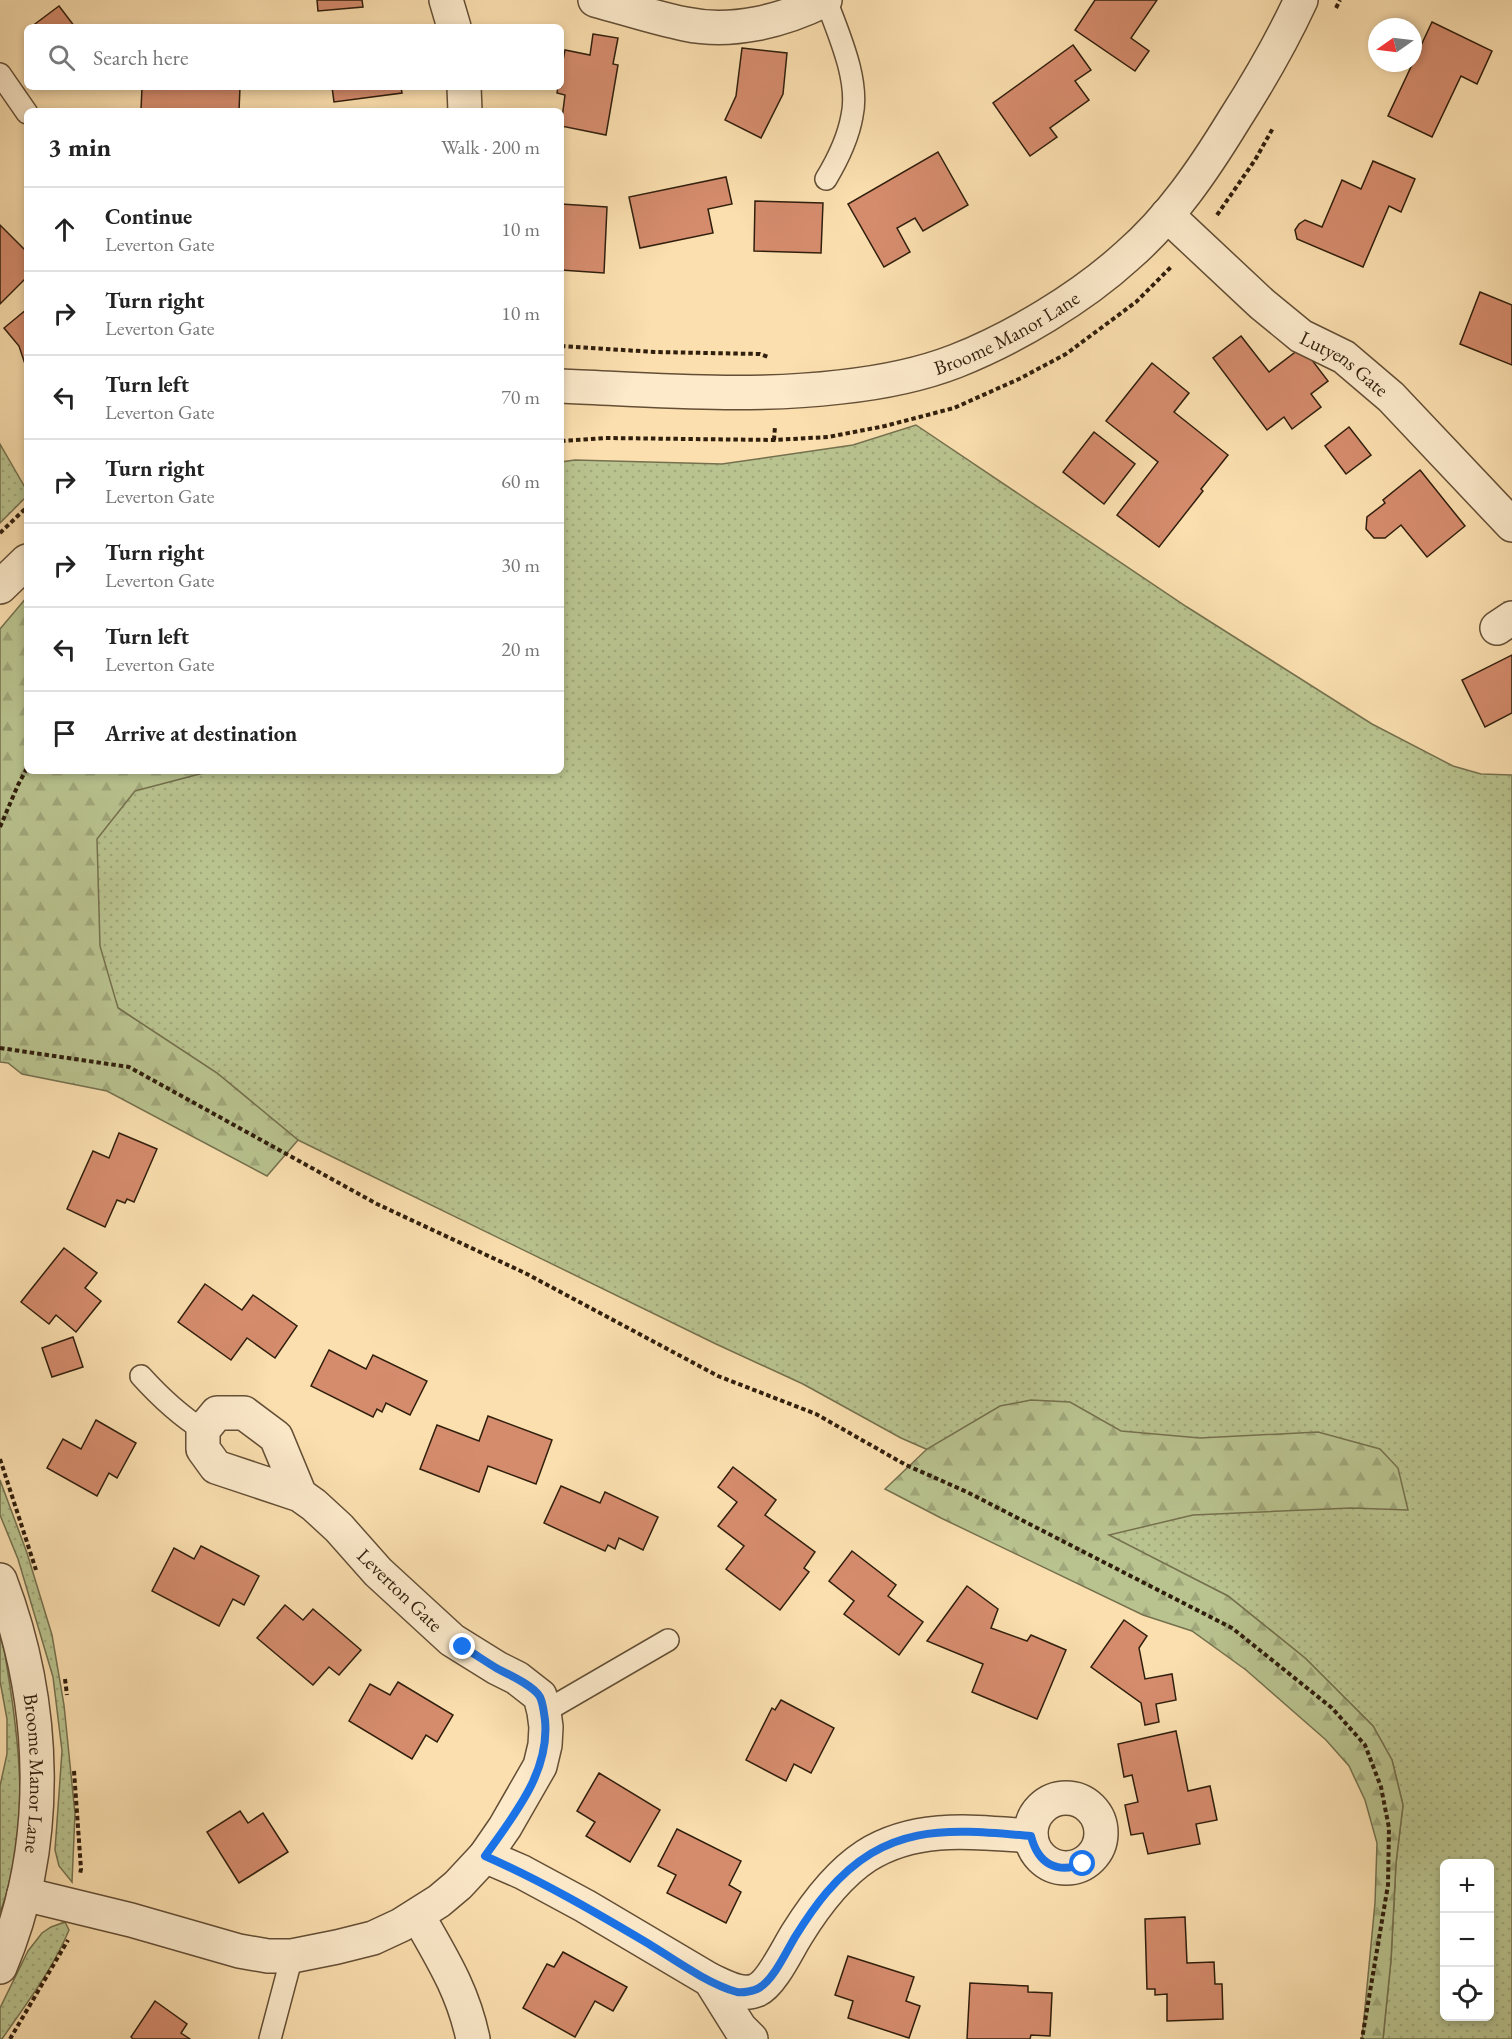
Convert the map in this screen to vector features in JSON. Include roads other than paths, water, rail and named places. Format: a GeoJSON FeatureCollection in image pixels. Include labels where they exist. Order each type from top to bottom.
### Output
{"type":"FeatureCollection","features":[{"type":"Feature","properties":{"kind":"street"},"geometry":{"type":"LineString","coordinates":[[596,0],[687,25],[714,27],[742,26],[771,21],[792,15],[826,0]]}},
{"type":"Feature","properties":{"kind":"street","name":"Broome Manor Lane"},"geometry":{"type":"LineString","coordinates":[[564,386],[776,393],[841,387],[910,374],[955,361],[1042,318],[1128,256],[1167,215],[1206,165],[1253,91],[1301,0]]}},
{"type":"Feature","properties":{"kind":"street"},"geometry":{"type":"LineString","coordinates":[[464,90],[465,108]]}},
{"type":"Feature","properties":{"kind":"street","name":"Lutyens Gate"},"geometry":{"type":"LineString","coordinates":[[1167,215],[1238,284],[1293,330],[1344,357],[1391,397],[1512,525]]}},
{"type":"Feature","properties":{"kind":"street"},"geometry":{"type":"LineString","coordinates":[[0,587],[24,564]]}},
{"type":"Feature","properties":{"kind":"street","name":"Leverton Gate"},"geometry":{"type":"LineString","coordinates":[[24,1894],[130,1920],[238,1951],[268,1956],[291,1956],[373,1938],[418,1916],[458,1885],[485,1856],[528,1791],[540,1766],[545,1745],[544,1712],[540,1696],[517,1678],[496,1668],[452,1640],[378,1572],[315,1505],[300,1495],[216,1467],[203,1449],[203,1430],[217,1413],[244,1413],[276,1437],[300,1495]]}},
{"type":"Feature","properties":{"kind":"street","name":"Broome Manor Lane"},"geometry":{"type":"LineString","coordinates":[[0,1580],[20,1645],[30,1697],[37,1757],[38,1801],[24,1894],[0,1967]]}},
{"type":"Feature","properties":{"kind":"street"},"geometry":{"type":"LineString","coordinates":[[485,1856],[522,1872],[585,1906],[710,1980],[739,1992],[757,1990],[766,1982],[826,1893],[867,1856],[893,1843],[940,1831],[1031,1836]]}},
{"type":"Feature","properties":{"kind":"street"},"geometry":{"type":"LineString","coordinates":[[418,1916],[451,1972],[461,1995],[473,2039]]}},
{"type":"Feature","properties":{"kind":"street"},"geometry":{"type":"LineString","coordinates":[[710,1980],[740,2028],[751,2039]]}},
{"type":"Feature","properties":{"kind":"lane"},"geometry":{"type":"LineString","coordinates":[[826,0],[848,63],[854,94],[853,114],[840,155],[826,179]]}},
{"type":"Feature","properties":{"kind":"lane"},"geometry":{"type":"LineString","coordinates":[[0,74],[24,109]]}},
{"type":"Feature","properties":{"kind":"lane"},"geometry":{"type":"LineString","coordinates":[[141,1376],[184,1418],[203,1430]]}},
{"type":"Feature","properties":{"kind":"lane"},"geometry":{"type":"LineString","coordinates":[[544,1712],[668,1640]]}},
{"type":"Feature","properties":{"kind":"lane"},"geometry":{"type":"LineString","coordinates":[[270,2039],[291,1956]]}}]}
